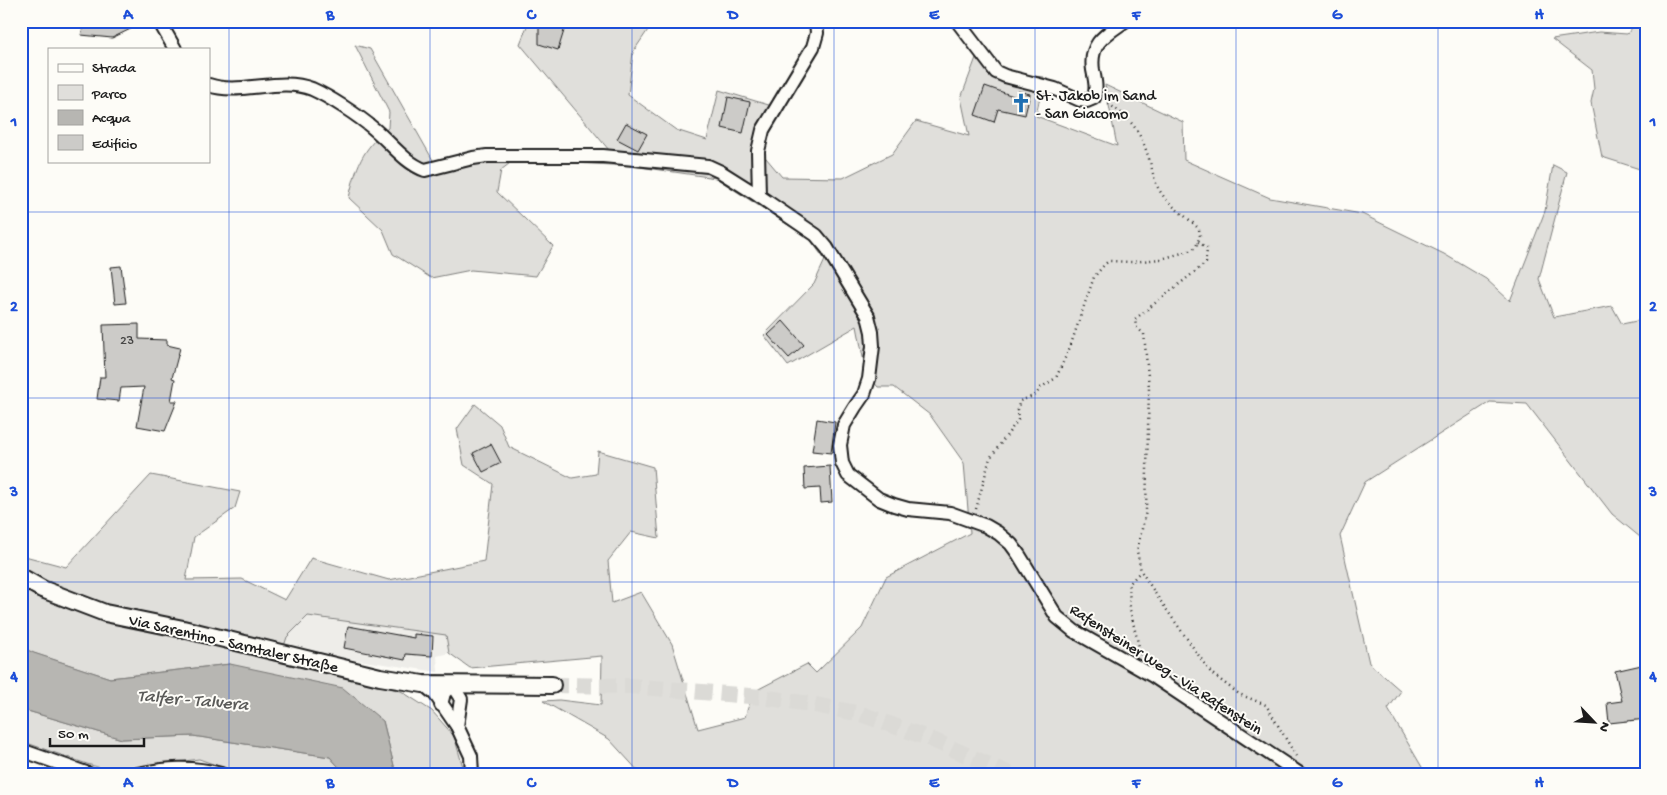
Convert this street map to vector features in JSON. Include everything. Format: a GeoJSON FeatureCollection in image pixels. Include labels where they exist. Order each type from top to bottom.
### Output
{"type":"FeatureCollection","features":[{"type":"Feature","properties":{"kind":"main road","name":"Via Sarentino - Sarntaler Straße"},"geometry":{"type":"LineString","coordinates":[[21,577],[42,589],[105,613],[184,629],[380,676],[457,692],[480,685],[552,685]]}},
{"type":"Feature","properties":{"kind":"street"},"geometry":{"type":"LineString","coordinates":[[159,21],[174,48]]}},
{"type":"Feature","properties":{"kind":"street"},"geometry":{"type":"LineString","coordinates":[[759,196],[758,151],[763,130],[813,47],[817,33],[816,21]]}},
{"type":"Feature","properties":{"kind":"street"},"geometry":{"type":"LineString","coordinates":[[957,21],[996,72],[1004,76],[1055,89],[1080,100],[1087,101],[1094,98],[1097,90],[1092,58],[1095,47],[1102,38],[1125,21]]}},
{"type":"Feature","properties":{"kind":"street","name":"Rafensteiner Weg - Via Rafenstein"},"geometry":{"type":"LineString","coordinates":[[210,85],[230,88],[289,84],[310,89],[368,124],[412,163],[425,170],[487,156],[624,157],[708,166],[759,196],[816,235],[828,248],[868,316],[873,346],[869,379],[864,394],[844,425],[840,446],[842,463],[848,475],[879,499],[894,505],[908,509],[950,514],[972,520],[998,533],[1019,555],[1057,617],[1074,631],[1153,676],[1300,774]]}},
{"type":"Feature","properties":{"kind":"street"},"geometry":{"type":"LineString","coordinates":[[423,684],[435,694],[457,726],[471,756],[472,774]]}},
{"type":"Feature","properties":{"kind":"street"},"geometry":{"type":"LineString","coordinates":[[441,705],[444,693],[457,692],[457,726]]}},
{"type":"Feature","properties":{"kind":"street"},"geometry":{"type":"LineString","coordinates":[[21,750],[89,774]]}},
{"type":"Feature","properties":{"kind":"street"},"geometry":{"type":"LineString","coordinates":[[137,774],[198,768],[221,774]]}},
{"type":"Feature","properties":{"kind":"path"},"geometry":{"type":"LineString","coordinates":[[972,520],[990,458],[1018,420],[1017,410],[1020,401],[1036,395],[1040,388],[1056,378],[1070,347],[1094,277],[1109,261],[1132,262],[1161,259],[1189,251],[1196,247],[1200,236],[1199,229],[1160,192],[1154,180],[1143,143],[1131,120],[1120,111],[1094,98]]}},
{"type":"Feature","properties":{"kind":"path"},"geometry":{"type":"LineString","coordinates":[[1198,242],[1208,248],[1206,263],[1135,319],[1136,327],[1144,334],[1149,387],[1146,511],[1137,551],[1141,570],[1210,673],[1239,694],[1266,705],[1297,756]]}},
{"type":"Feature","properties":{"kind":"path"},"geometry":{"type":"LineString","coordinates":[[1137,667],[1142,654],[1136,640],[1130,610],[1129,584],[1141,570]]}},
{"type":"Feature","properties":{"kind":"path"},"geometry":{"type":"LineString","coordinates":[[21,767],[30,774]]}},
{"type":"Feature","properties":{"kind":"shaded area"},"geometry":{"type":"Polygon","coordinates":[[[308,616],[447,635],[449,653],[437,656],[438,672],[283,649],[287,637],[308,616]]]}},
{"type":"Feature","properties":{"kind":"green space"},"geometry":{"type":"Polygon","coordinates":[[[529,21],[654,21],[633,52],[628,95],[676,130],[707,140],[719,90],[772,106],[761,152],[782,177],[843,178],[892,154],[916,121],[969,136],[961,98],[980,47],[1009,74],[1044,77],[1036,116],[1117,146],[1105,85],[1183,122],[1184,160],[1270,198],[1362,214],[1444,254],[1486,279],[1510,301],[1545,211],[1553,165],[1567,172],[1539,279],[1554,317],[1612,306],[1622,324],[1646,319],[1646,542],[1612,514],[1527,404],[1490,402],[1365,482],[1340,536],[1369,663],[1401,691],[1388,709],[1426,774],[641,774],[609,739],[543,701],[559,700],[601,705],[602,656],[470,668],[449,653],[446,635],[308,616],[287,637],[283,649],[142,612],[282,661],[401,691],[432,711],[454,736],[465,774],[396,774],[383,721],[230,664],[110,678],[33,653],[21,647],[21,555],[66,567],[151,475],[240,492],[235,508],[194,537],[186,580],[242,579],[285,600],[311,558],[389,580],[484,561],[493,484],[464,465],[457,429],[475,404],[500,425],[509,447],[572,478],[596,474],[598,451],[653,467],[659,538],[631,532],[608,561],[612,603],[641,592],[672,644],[698,729],[745,717],[753,692],[807,664],[816,673],[862,628],[886,577],[970,533],[964,463],[930,415],[894,387],[878,387],[866,373],[857,326],[788,366],[764,335],[814,284],[825,260],[810,239],[716,178],[632,166],[514,160],[501,170],[497,192],[553,246],[536,276],[471,270],[431,278],[393,254],[383,230],[349,198],[361,159],[372,143],[388,128],[389,112],[355,45],[370,49],[434,162],[486,151],[609,150],[520,44],[529,21]]]}},
{"type":"Feature","properties":{"kind":"green space"},"geometry":{"type":"Polygon","coordinates":[[[1638,21],[1646,21],[1646,26],[1641,30],[1646,54],[1646,171],[1602,157],[1591,103],[1594,89],[1592,70],[1552,39],[1599,32],[1627,34],[1638,21]]]}},
{"type":"Feature","properties":{"kind":"green space"},"geometry":{"type":"Polygon","coordinates":[[[21,709],[122,739],[193,736],[330,757],[345,774],[241,774],[199,759],[112,771],[21,741],[21,709]]]}},
{"type":"Feature","properties":{"kind":"water","name":"Talfer - Talvera"},"geometry":{"type":"Polygon","coordinates":[[[21,647],[110,678],[230,664],[343,688],[383,721],[396,774],[345,774],[330,757],[193,736],[122,739],[21,709],[21,647]]]}},
{"type":"Feature","properties":{"kind":"building"},"geometry":{"type":"Polygon","coordinates":[[[85,21],[147,21],[112,38],[81,35],[85,21]]]}},
{"type":"Feature","properties":{"kind":"building"},"geometry":{"type":"Polygon","coordinates":[[[543,21],[567,21],[558,50],[539,44],[539,28],[543,21]]]}},
{"type":"Feature","properties":{"kind":"building"},"geometry":{"type":"Polygon","coordinates":[[[985,86],[1016,97],[1018,91],[1030,94],[1025,115],[998,109],[994,122],[975,115],[985,86]]]}},
{"type":"Feature","properties":{"kind":"building"},"geometry":{"type":"Polygon","coordinates":[[[728,97],[750,102],[743,133],[722,128],[728,97]]]}},
{"type":"Feature","properties":{"kind":"building"},"geometry":{"type":"Polygon","coordinates":[[[626,123],[647,134],[638,150],[617,139],[626,123]]]}},
{"type":"Feature","properties":{"kind":"building"},"geometry":{"type":"Polygon","coordinates":[[[121,266],[126,303],[115,304],[111,267],[121,266]]]}},
{"type":"Feature","properties":{"kind":"building"},"geometry":{"type":"Polygon","coordinates":[[[783,321],[804,345],[789,358],[768,335],[783,321]]]}},
{"type":"Feature","properties":{"kind":"building"},"geometry":{"type":"Polygon","coordinates":[[[139,324],[139,339],[167,340],[167,345],[180,348],[172,378],[175,379],[171,401],[177,401],[165,431],[137,426],[144,387],[121,388],[119,401],[97,399],[100,377],[105,377],[103,325],[139,324]]]}},
{"type":"Feature","properties":{"kind":"building"},"geometry":{"type":"Polygon","coordinates":[[[817,419],[835,422],[831,453],[812,451],[817,419]]]}},
{"type":"Feature","properties":{"kind":"building"},"geometry":{"type":"Polygon","coordinates":[[[491,444],[501,463],[483,472],[473,453],[491,444]]]}},
{"type":"Feature","properties":{"kind":"building"},"geometry":{"type":"Polygon","coordinates":[[[830,466],[832,502],[821,503],[820,488],[805,489],[804,468],[830,466]]]}},
{"type":"Feature","properties":{"kind":"building"},"geometry":{"type":"Polygon","coordinates":[[[348,626],[414,638],[414,634],[433,636],[432,656],[406,654],[405,660],[344,648],[348,626]]]}},
{"type":"Feature","properties":{"kind":"building"},"geometry":{"type":"Polygon","coordinates":[[[1646,664],[1646,719],[1609,723],[1607,703],[1622,701],[1615,671],[1646,664]]]}},
{"type":"Feature","properties":{"kind":"tunnel"},"geometry":{"type":"LineString","coordinates":[[552,685],[630,686],[762,697],[810,704],[861,714],[928,738],[1010,774]]}},
{"type":"Feature","properties":{"kind":"place","name":"St. Jakob im Sand - San Giacomo"},"geometry":{"type":"Point","coordinates":[1021,103]}}]}
